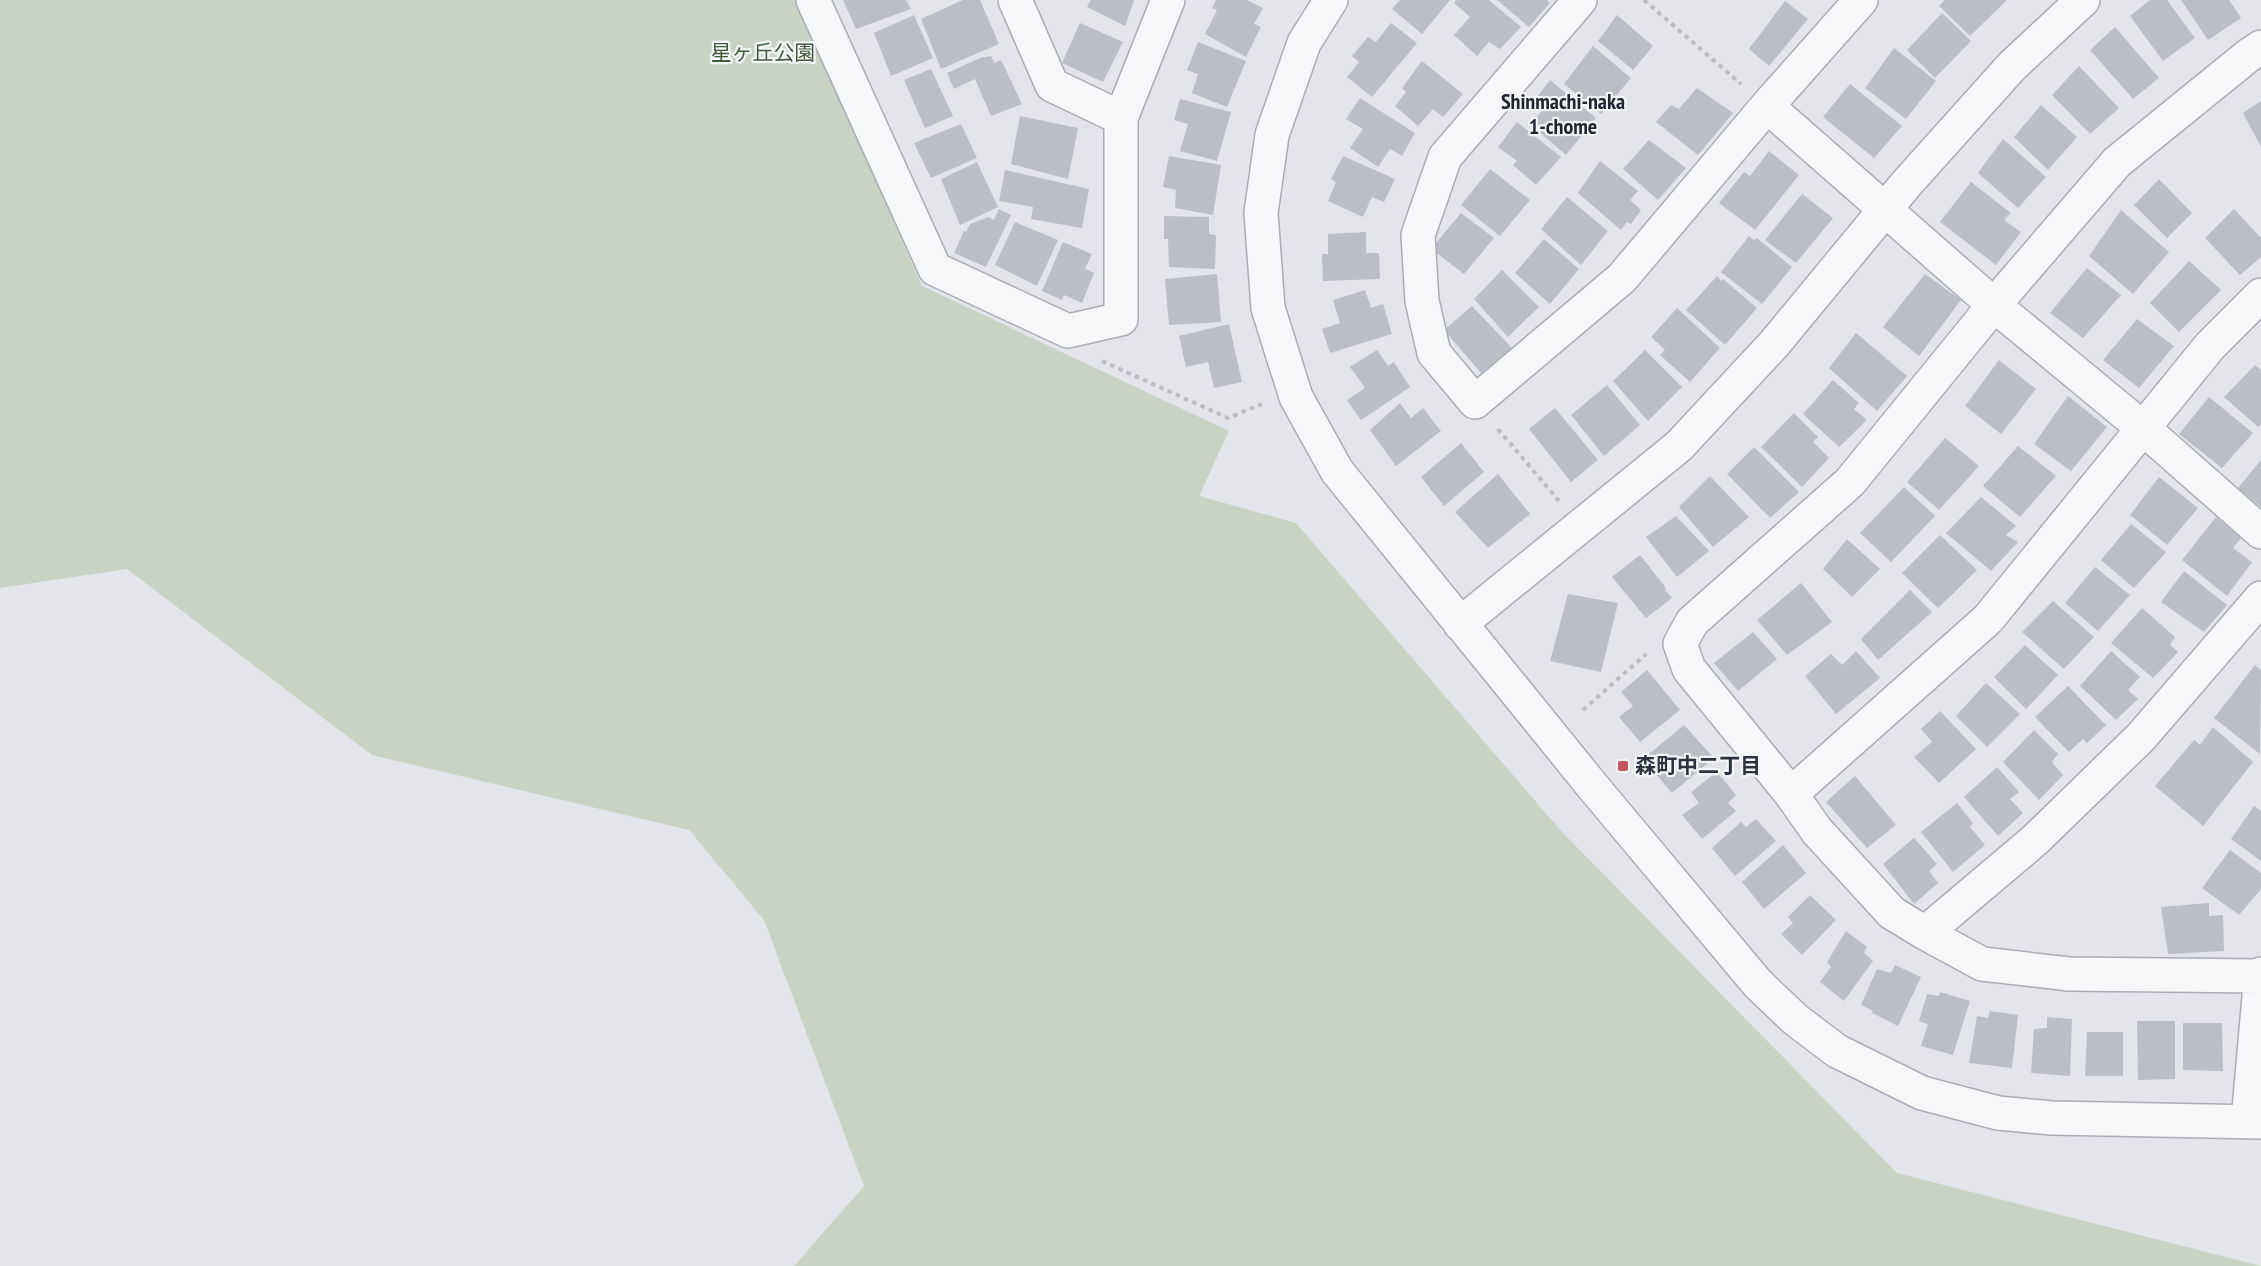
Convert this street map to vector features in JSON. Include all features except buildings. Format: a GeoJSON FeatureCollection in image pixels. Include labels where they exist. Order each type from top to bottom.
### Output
{"type":"FeatureCollection","features":[{"type":"Feature","properties":{"kind":"street"},"geometry":{"type":"LineString","coordinates":[[813,0],[935,269],[1068,331],[1121,319],[1121,118],[1168,0]]}},
{"type":"Feature","properties":{"kind":"street"},"geometry":{"type":"LineString","coordinates":[[1015,0],[1052,85],[1121,118]]}},
{"type":"Feature","properties":{"kind":"street"},"geometry":{"type":"LineString","coordinates":[[1331,0],[1304,43],[1272,135],[1261,213],[1268,308],[1296,397],[1337,471],[1460,624],[1758,984],[1796,1020],[1837,1051],[1922,1093],[1998,1113],[2052,1118],[2254,1122],[2261,975],[2069,974],[1983,964],[1925,933],[1892,914],[1817,831],[1791,794],[1689,669],[1680,644],[1692,622],[1850,483],[1994,305],[2117,162],[2261,47]]}},
{"type":"Feature","properties":{"kind":"street"},"geometry":{"type":"LineString","coordinates":[[1580,0],[1445,157],[1418,235],[1422,301],[1434,353],[1475,402],[1622,278],[1767,106],[1861,0]]}},
{"type":"Feature","properties":{"kind":"street"},"geometry":{"type":"LineString","coordinates":[[1460,624],[1679,446],[1774,344],[1907,183],[2012,66],[2083,0]]}},
{"type":"Feature","properties":{"kind":"street"},"geometry":{"type":"LineString","coordinates":[[1767,106],[1994,305],[2144,429],[2261,532]]}},
{"type":"Feature","properties":{"kind":"street"},"geometry":{"type":"LineString","coordinates":[[1791,794],[1988,619],[2210,346],[2261,295]]}},
{"type":"Feature","properties":{"kind":"street"},"geometry":{"type":"LineString","coordinates":[[1925,933],[2035,840],[2141,737],[2261,598]]}},
{"type":"Feature","properties":{"kind":"path"},"geometry":{"type":"LineString","coordinates":[[1644,0],[1767,106]]}},
{"type":"Feature","properties":{"kind":"path"},"geometry":{"type":"LineString","coordinates":[[1068,331],[1090,355],[1228,418],[1263,404]]}},
{"type":"Feature","properties":{"kind":"path"},"geometry":{"type":"LineString","coordinates":[[1475,402],[1564,506]]}},
{"type":"Feature","properties":{"kind":"path"},"geometry":{"type":"LineString","coordinates":[[1583,710],[1655,646],[1680,644]]}},
{"type":"Feature","properties":{"kind":"green space","name":"星ヶ丘公園"},"geometry":{"type":"Polygon","coordinates":[[[0,0],[796,0],[922,286],[1229,431],[1199,496],[1296,523],[1562,832],[1897,1173],[2261,1266],[794,1266],[864,1186],[764,920],[689,830],[372,755],[127,569],[0,588],[0,0]]]}},
{"type":"Feature","properties":{"kind":"place","name":"森町中二丁目"},"geometry":{"type":"Point","coordinates":[1623,766]}},
{"type":"Feature","properties":{"kind":"district","name":"Shinmachi-naka 1-chome"},"geometry":{"type":"Point","coordinates":[1563,114]}}]}
